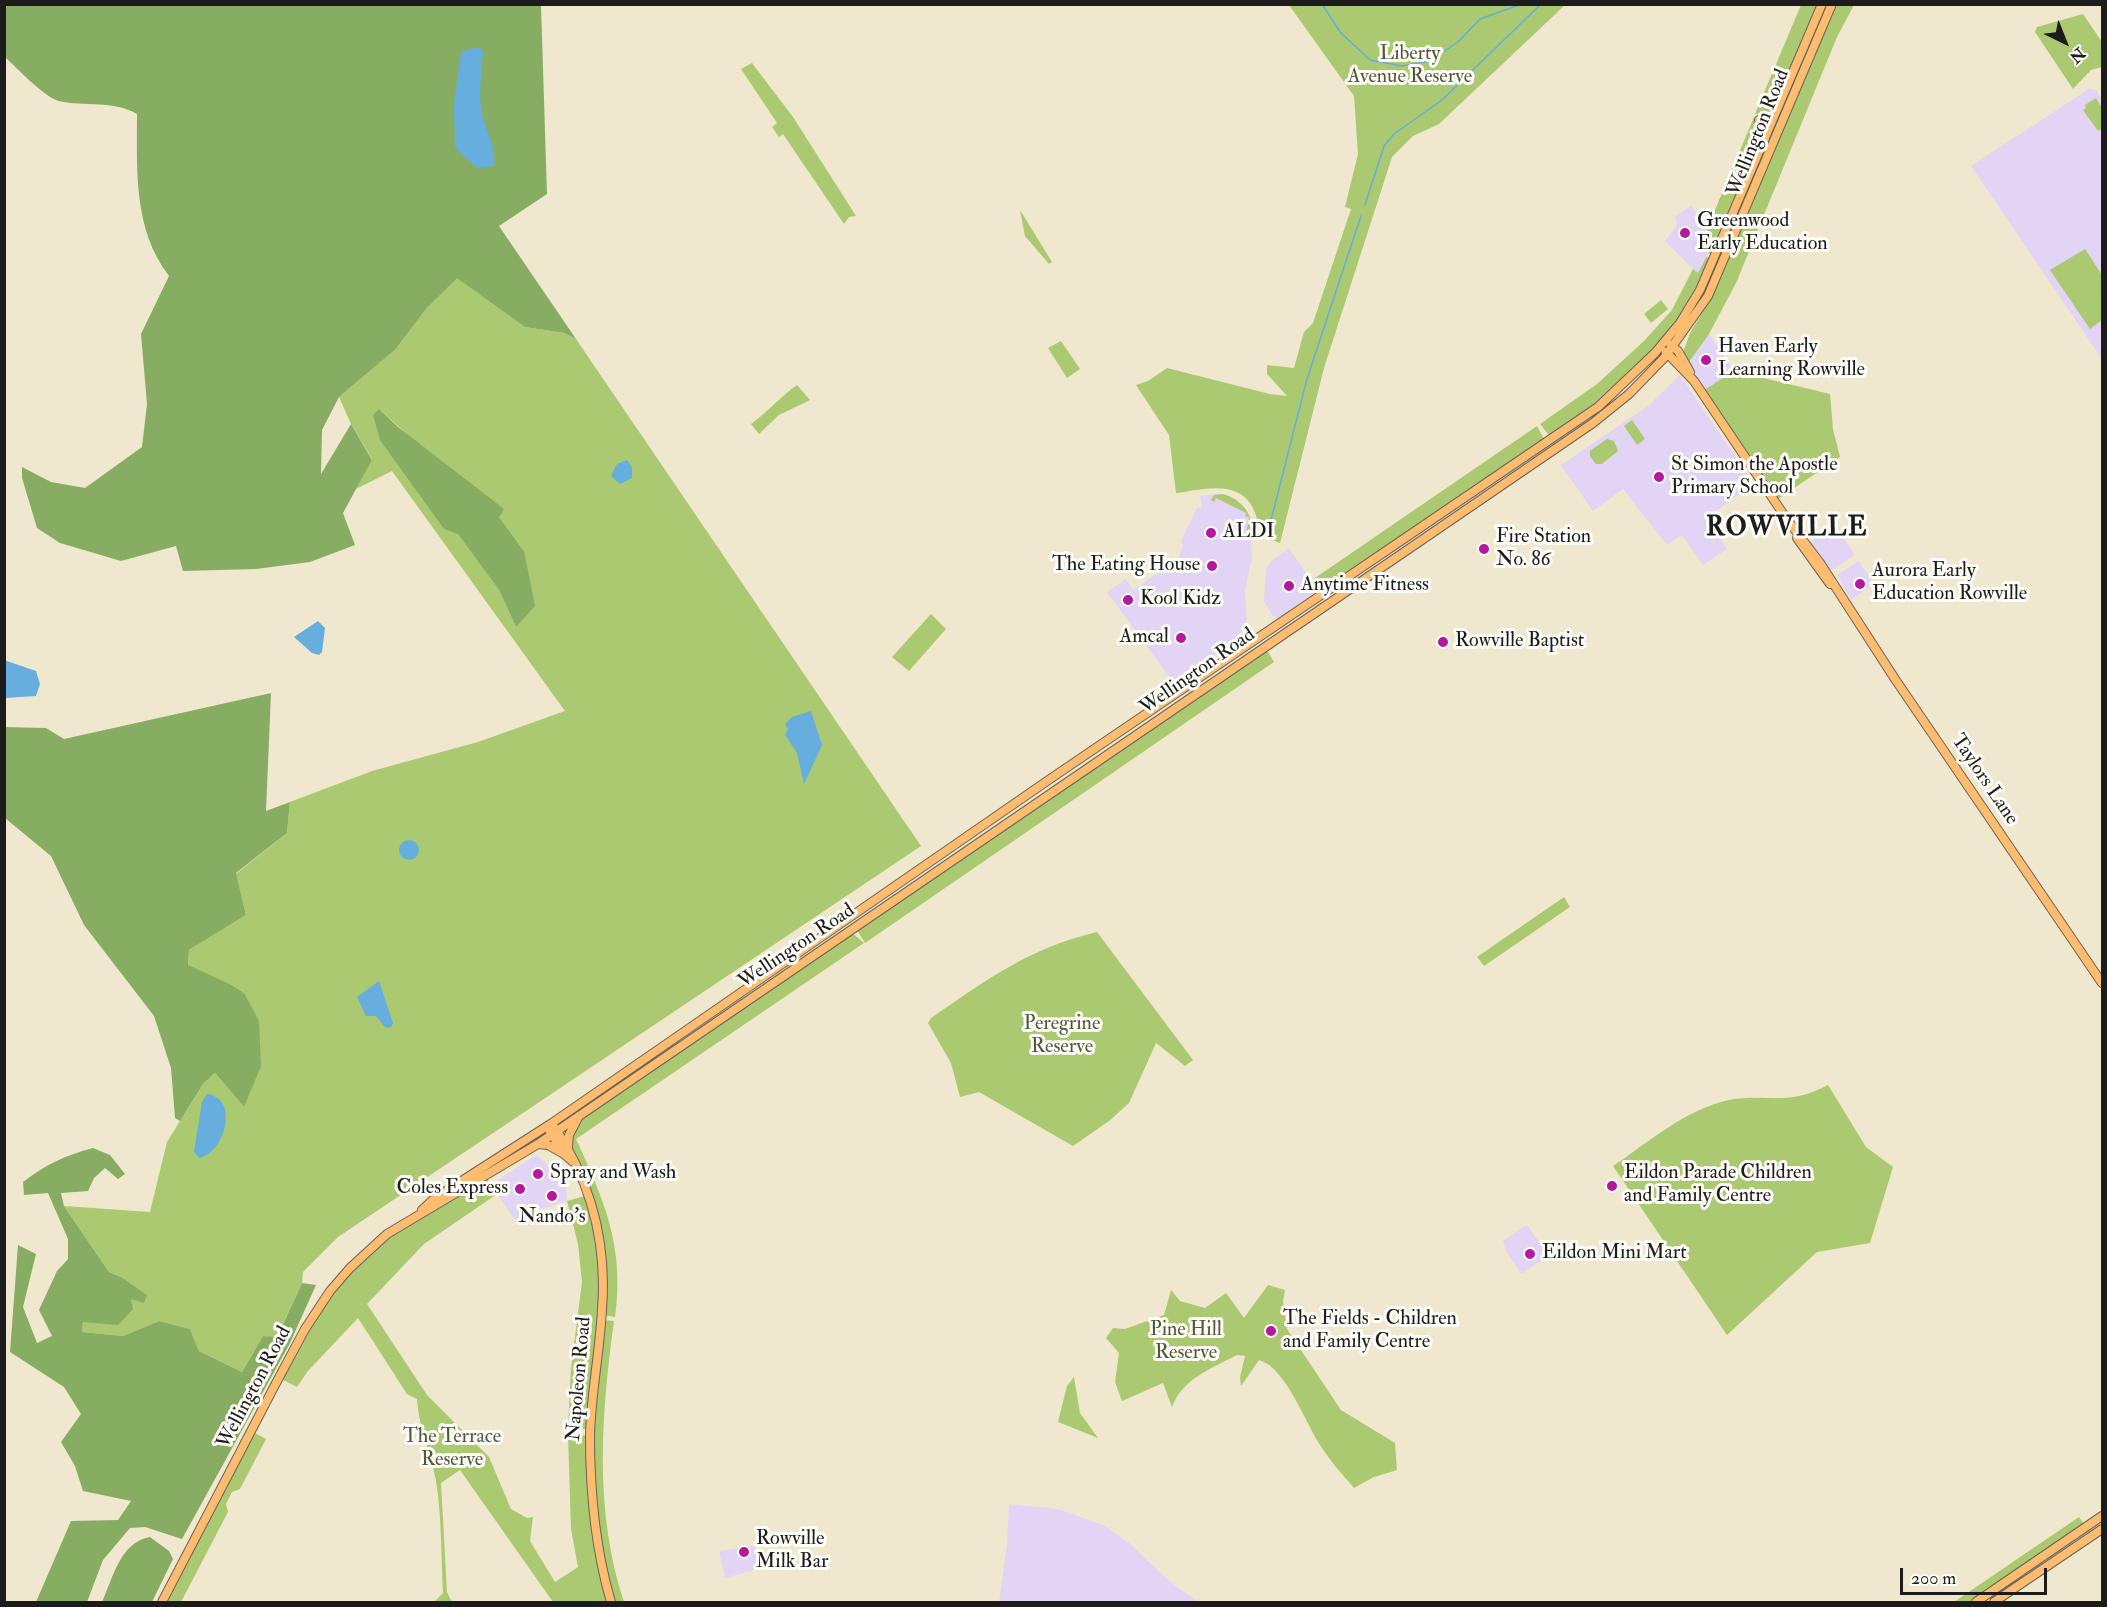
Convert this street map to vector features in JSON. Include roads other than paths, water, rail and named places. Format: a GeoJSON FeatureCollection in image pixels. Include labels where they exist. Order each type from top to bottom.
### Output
{"type":"FeatureCollection","features":[{"type":"Feature","properties":{"kind":"main road","name":"Wellington Road"},"geometry":{"type":"LineString","coordinates":[[413,1217],[435,1198],[550,1125],[1050,779],[1584,417],[1624,386],[1663,344],[1687,312],[1706,278],[1822,4]]}},
{"type":"Feature","properties":{"kind":"main road","name":"Wellington Road"},"geometry":{"type":"LineString","coordinates":[[162,1602],[269,1395],[316,1311],[350,1268],[387,1234],[488,1176],[555,1133],[1593,423],[1629,394],[1671,350],[1715,282],[1832,4]]}},
{"type":"Feature","properties":{"kind":"main road"},"geometry":{"type":"LineString","coordinates":[[1759,120],[1765,138]]}},
{"type":"Feature","properties":{"kind":"main road"},"geometry":{"type":"LineString","coordinates":[[1771,123],[1780,127]]}},
{"type":"Feature","properties":{"kind":"main road"},"geometry":{"type":"LineString","coordinates":[[1706,278],[1715,282]]}},
{"type":"Feature","properties":{"kind":"main road"},"geometry":{"type":"LineString","coordinates":[[1682,357],[1684,332]]}},
{"type":"Feature","properties":{"kind":"main road","name":"Taylors Lane"},"geometry":{"type":"LineString","coordinates":[[1663,344],[1682,357],[1692,380]]}},
{"type":"Feature","properties":{"kind":"main road","name":"Taylors Lane"},"geometry":{"type":"LineString","coordinates":[[1671,350],[1789,522],[1804,550],[1839,595],[2103,983]]}},
{"type":"Feature","properties":{"kind":"main road"},"geometry":{"type":"LineString","coordinates":[[1661,362],[1674,365],[1692,380]]}},
{"type":"Feature","properties":{"kind":"main road"},"geometry":{"type":"LineString","coordinates":[[538,1144],[566,1151],[568,1135],[579,1116]]}},
{"type":"Feature","properties":{"kind":"main road","name":"Napoleon Road"},"geometry":{"type":"LineString","coordinates":[[550,1125],[573,1162],[592,1203],[602,1251],[602,1310],[592,1398],[591,1456],[596,1536],[611,1602]]}},
{"type":"Feature","properties":{"kind":"main road"},"geometry":{"type":"LineString","coordinates":[[1976,1602],[2103,1516]]}},
{"type":"Feature","properties":{"kind":"main road"},"geometry":{"type":"LineString","coordinates":[[1994,1602],[2103,1529]]}},
{"type":"Feature","properties":{"kind":"water"},"geometry":{"type":"Polygon","coordinates":[[[477,47],[483,51],[481,107],[494,150],[494,166],[477,168],[455,148],[454,103],[461,52],[477,47]]]}},
{"type":"Feature","properties":{"kind":"water"},"geometry":{"type":"Polygon","coordinates":[[[627,460],[632,467],[632,478],[620,484],[611,476],[617,464],[627,460]]]}},
{"type":"Feature","properties":{"kind":"water"},"geometry":{"type":"Polygon","coordinates":[[[318,621],[325,628],[322,652],[319,655],[312,653],[294,637],[318,621]]]}},
{"type":"Feature","properties":{"kind":"water"},"geometry":{"type":"Polygon","coordinates":[[[4,660],[36,671],[40,684],[36,696],[5,698],[4,660]]]}},
{"type":"Feature","properties":{"kind":"water"},"geometry":{"type":"Polygon","coordinates":[[[811,711],[822,745],[804,784],[797,753],[785,735],[788,729],[785,724],[792,717],[811,711]]]}},
{"type":"Feature","properties":{"kind":"water"},"geometry":{"type":"Polygon","coordinates":[[[409,840],[416,843],[419,850],[416,857],[409,860],[402,857],[399,850],[402,843],[409,840]]]}},
{"type":"Feature","properties":{"kind":"water"},"geometry":{"type":"Polygon","coordinates":[[[379,981],[393,1023],[391,1028],[385,1027],[376,1016],[366,1016],[357,997],[379,981]]]}},
{"type":"Feature","properties":{"kind":"water"},"geometry":{"type":"Polygon","coordinates":[[[207,1094],[217,1098],[223,1105],[226,1115],[225,1126],[216,1146],[208,1154],[199,1158],[194,1152],[202,1102],[207,1094]]]}},
{"type":"Feature","properties":{"kind":"waterway"},"geometry":{"type":"LineString","coordinates":[[1322,4],[1340,32],[1370,60],[1402,66],[1430,61],[1458,42],[1480,19],[1522,4]]}},
{"type":"Feature","properties":{"kind":"waterway"},"geometry":{"type":"LineString","coordinates":[[1365,205],[1384,146],[1394,134],[1442,100],[1541,4]]}},
{"type":"Feature","properties":{"kind":"waterway"},"geometry":{"type":"LineString","coordinates":[[1271,520],[1307,379],[1361,216]]}},
{"type":"Feature","properties":{"kind":"place","name":"Greenwood Early Education"},"geometry":{"type":"Point","coordinates":[1685,233]}},
{"type":"Feature","properties":{"kind":"place","name":"Haven Early Learning Rowville"},"geometry":{"type":"Point","coordinates":[1706,360]}},
{"type":"Feature","properties":{"kind":"place","name":"St Simon the Apostle Primary School"},"geometry":{"type":"Point","coordinates":[1659,477]}},
{"type":"Feature","properties":{"kind":"place","name":"ALDI"},"geometry":{"type":"Point","coordinates":[1211,533]}},
{"type":"Feature","properties":{"kind":"place","name":"Fire Station No. 86"},"geometry":{"type":"Point","coordinates":[1484,549]}},
{"type":"Feature","properties":{"kind":"place","name":"The Eating House"},"geometry":{"type":"Point","coordinates":[1212,566]}},
{"type":"Feature","properties":{"kind":"place","name":"Aurora Early Education Rowville"},"geometry":{"type":"Point","coordinates":[1860,584]}},
{"type":"Feature","properties":{"kind":"place","name":"Anytime Fitness"},"geometry":{"type":"Point","coordinates":[1289,586]}},
{"type":"Feature","properties":{"kind":"place","name":"Kool Kidz"},"geometry":{"type":"Point","coordinates":[1128,600]}},
{"type":"Feature","properties":{"kind":"place","name":"Amcal"},"geometry":{"type":"Point","coordinates":[1181,638]}},
{"type":"Feature","properties":{"kind":"place","name":"Rowville Baptist"},"geometry":{"type":"Point","coordinates":[1443,642]}},
{"type":"Feature","properties":{"kind":"place","name":"Spray and Wash"},"geometry":{"type":"Point","coordinates":[538,1174]}},
{"type":"Feature","properties":{"kind":"place","name":"Eildon Parade Children and Family Centre"},"geometry":{"type":"Point","coordinates":[1612,1186]}},
{"type":"Feature","properties":{"kind":"place","name":"Coles Express"},"geometry":{"type":"Point","coordinates":[520,1189]}},
{"type":"Feature","properties":{"kind":"place","name":"Nando's"},"geometry":{"type":"Point","coordinates":[552,1196]}},
{"type":"Feature","properties":{"kind":"place","name":"Eildon Mini Mart"},"geometry":{"type":"Point","coordinates":[1530,1254]}},
{"type":"Feature","properties":{"kind":"place","name":"The Fields - Children and Family Centre"},"geometry":{"type":"Point","coordinates":[1271,1331]}},
{"type":"Feature","properties":{"kind":"place","name":"Rowville Milk Bar"},"geometry":{"type":"Point","coordinates":[744,1552]}},
{"type":"Feature","properties":{"kind":"district","name":"ROWVILLE"},"geometry":{"type":"Point","coordinates":[1787,529]}},
{"type":"Feature","properties":{"kind":"park label","name":"Liberty Avenue Reserve"},"geometry":{"type":"Point","coordinates":[1410,66]}},
{"type":"Feature","properties":{"kind":"park label","name":"Peregrine Reserve"},"geometry":{"type":"Point","coordinates":[1062,1036]}},
{"type":"Feature","properties":{"kind":"park label","name":"Pine Hill Reserve"},"geometry":{"type":"Point","coordinates":[1186,1342]}},
{"type":"Feature","properties":{"kind":"park label","name":"The Terrace Reserve"},"geometry":{"type":"Point","coordinates":[452,1450]}}]}
